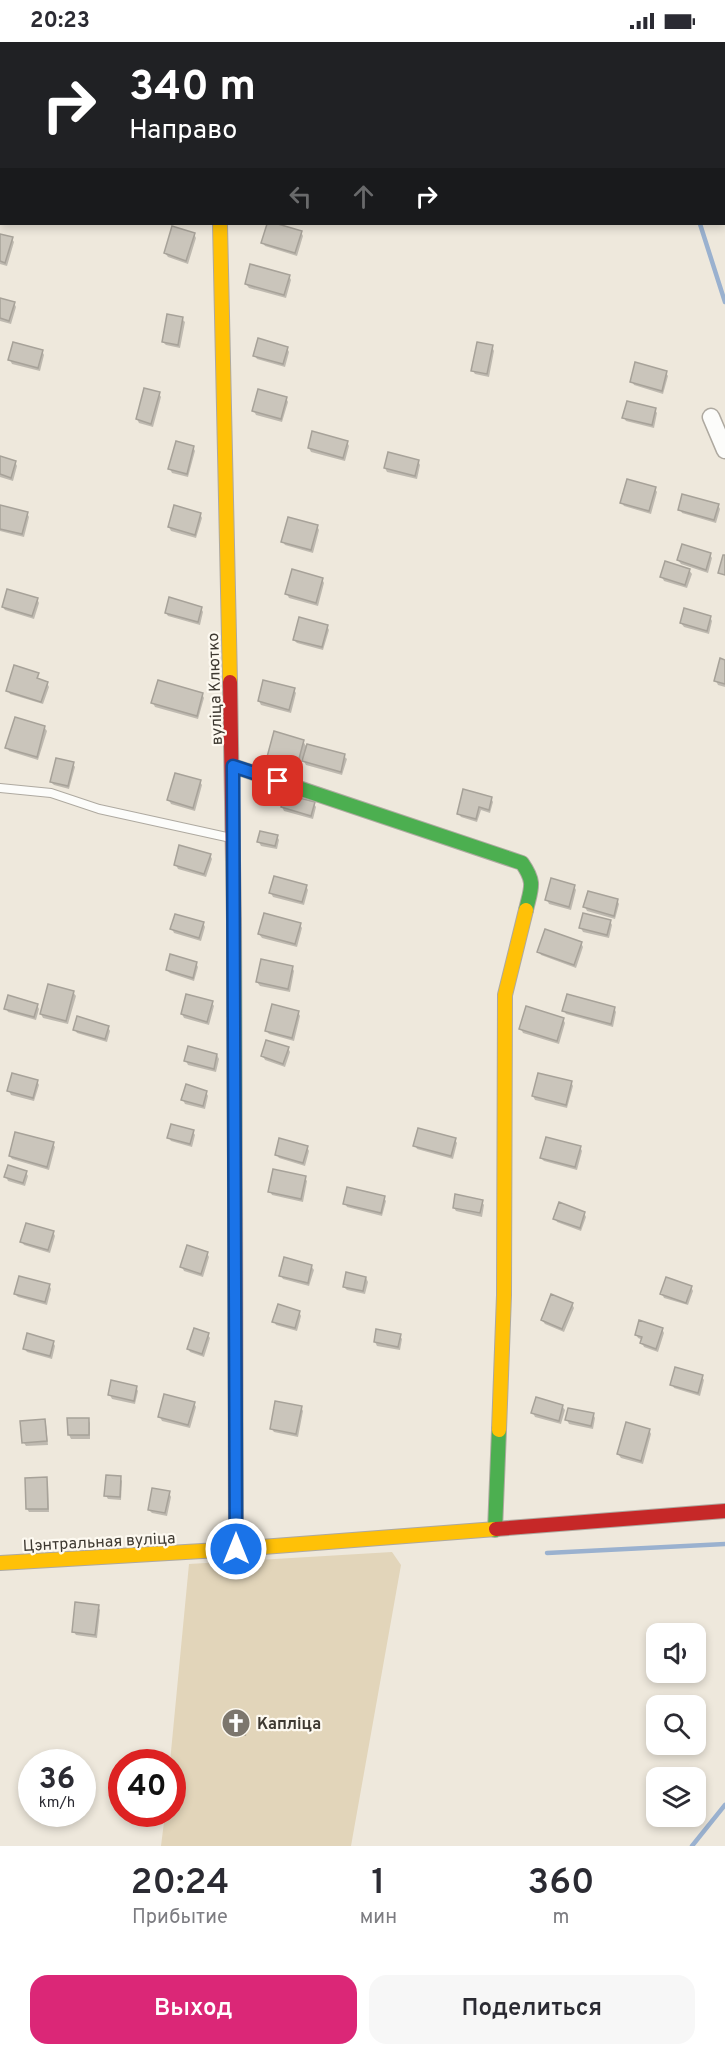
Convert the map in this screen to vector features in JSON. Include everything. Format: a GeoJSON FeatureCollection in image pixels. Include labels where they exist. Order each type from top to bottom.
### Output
{"type":"FeatureCollection","features":[{"type":"Feature","properties":{"kind":"street","name":"вуліца Клютко"},"geometry":{"type":"LineString","coordinates":[[220,225],[234,838],[236,1549]]}},
{"type":"Feature","properties":{"kind":"street"},"geometry":{"type":"LineString","coordinates":[[711,417],[725,450]]}},
{"type":"Feature","properties":{"kind":"street"},"geometry":{"type":"LineString","coordinates":[[233,766],[522,863],[531,876],[531,888],[505,995],[504,1295],[495,1530]]}},
{"type":"Feature","properties":{"kind":"street","name":"Цэнтральная вуліца"},"geometry":{"type":"LineString","coordinates":[[0,1563],[236,1549],[725,1511]]}},
{"type":"Feature","properties":{"kind":"lane"},"geometry":{"type":"LineString","coordinates":[[0,788],[51,793],[99,809],[234,838]]}},
{"type":"Feature","properties":{"kind":"shaded area"},"geometry":{"type":"Polygon","coordinates":[[[392,1552],[401,1565],[351,1846],[161,1846],[163,1827],[186,1827],[186,1749],[171,1749],[189,1564],[392,1552]]]}},
{"type":"Feature","properties":{"kind":"building"},"geometry":{"type":"Polygon","coordinates":[[[267,225],[281,225],[302,231],[295,253],[261,243],[267,225]]]}},
{"type":"Feature","properties":{"kind":"building"},"geometry":{"type":"Polygon","coordinates":[[[172,226],[195,233],[186,261],[164,253],[172,226]]]}},
{"type":"Feature","properties":{"kind":"building"},"geometry":{"type":"Polygon","coordinates":[[[0,234],[13,237],[5,263],[0,261],[0,234]]]}},
{"type":"Feature","properties":{"kind":"building"},"geometry":{"type":"Polygon","coordinates":[[[250,264],[290,275],[284,295],[245,284],[250,264]]]}},
{"type":"Feature","properties":{"kind":"building"},"geometry":{"type":"Polygon","coordinates":[[[0,298],[15,302],[9,321],[0,318],[0,298]]]}},
{"type":"Feature","properties":{"kind":"building"},"geometry":{"type":"Polygon","coordinates":[[[167,314],[183,317],[178,345],[162,342],[167,314]]]}},
{"type":"Feature","properties":{"kind":"building"},"geometry":{"type":"Polygon","coordinates":[[[258,338],[288,347],[283,364],[253,356],[258,338]]]}},
{"type":"Feature","properties":{"kind":"building"},"geometry":{"type":"Polygon","coordinates":[[[13,342],[43,350],[38,368],[8,360],[13,342]]]}},
{"type":"Feature","properties":{"kind":"building"},"geometry":{"type":"Polygon","coordinates":[[[477,342],[493,345],[487,374],[471,371],[477,342]]]}},
{"type":"Feature","properties":{"kind":"building"},"geometry":{"type":"Polygon","coordinates":[[[635,362],[667,371],[662,391],[630,382],[635,362]]]}},
{"type":"Feature","properties":{"kind":"building"},"geometry":{"type":"Polygon","coordinates":[[[144,388],[160,392],[151,424],[136,419],[144,388]]]}},
{"type":"Feature","properties":{"kind":"building"},"geometry":{"type":"Polygon","coordinates":[[[258,389],[287,397],[281,419],[252,411],[258,389]]]}},
{"type":"Feature","properties":{"kind":"building"},"geometry":{"type":"Polygon","coordinates":[[[627,401],[656,408],[652,425],[622,418],[627,401]]]}},
{"type":"Feature","properties":{"kind":"building"},"geometry":{"type":"Polygon","coordinates":[[[312,431],[348,441],[343,458],[308,448],[312,431]]]}},
{"type":"Feature","properties":{"kind":"building"},"geometry":{"type":"Polygon","coordinates":[[[176,441],[194,446],[187,474],[168,469],[176,441]]]}},
{"type":"Feature","properties":{"kind":"building"},"geometry":{"type":"Polygon","coordinates":[[[388,452],[419,460],[415,476],[384,468],[388,452]]]}},
{"type":"Feature","properties":{"kind":"building"},"geometry":{"type":"Polygon","coordinates":[[[0,456],[16,461],[11,478],[0,474],[0,456]]]}},
{"type":"Feature","properties":{"kind":"building"},"geometry":{"type":"Polygon","coordinates":[[[627,479],[656,487],[649,511],[620,503],[627,479]]]}},
{"type":"Feature","properties":{"kind":"building"},"geometry":{"type":"Polygon","coordinates":[[[682,494],[719,504],[714,520],[678,510],[682,494]]]}},
{"type":"Feature","properties":{"kind":"building"},"geometry":{"type":"Polygon","coordinates":[[[0,505],[28,512],[22,534],[0,529],[0,505]]]}},
{"type":"Feature","properties":{"kind":"building"},"geometry":{"type":"Polygon","coordinates":[[[174,505],[201,513],[195,535],[168,527],[174,505]]]}},
{"type":"Feature","properties":{"kind":"building"},"geometry":{"type":"Polygon","coordinates":[[[288,517],[318,525],[311,550],[281,542],[288,517]]]}},
{"type":"Feature","properties":{"kind":"building"},"geometry":{"type":"Polygon","coordinates":[[[682,544],[711,553],[706,570],[677,560],[682,544]]]}},
{"type":"Feature","properties":{"kind":"building"},"geometry":{"type":"Polygon","coordinates":[[[723,555],[725,555],[725,575],[718,573],[723,555]]]}},
{"type":"Feature","properties":{"kind":"building"},"geometry":{"type":"Polygon","coordinates":[[[665,561],[690,569],[685,585],[660,577],[665,561]]]}},
{"type":"Feature","properties":{"kind":"building"},"geometry":{"type":"Polygon","coordinates":[[[292,569],[323,578],[316,603],[285,594],[292,569]]]}},
{"type":"Feature","properties":{"kind":"building"},"geometry":{"type":"Polygon","coordinates":[[[7,589],[38,598],[32,616],[2,607],[7,589]]]}},
{"type":"Feature","properties":{"kind":"building"},"geometry":{"type":"Polygon","coordinates":[[[169,597],[202,607],[198,622],[165,613],[169,597]]]}},
{"type":"Feature","properties":{"kind":"building"},"geometry":{"type":"Polygon","coordinates":[[[684,608],[711,616],[707,631],[680,623],[684,608]]]}},
{"type":"Feature","properties":{"kind":"building"},"geometry":{"type":"Polygon","coordinates":[[[299,617],[328,625],[322,647],[293,640],[299,617]]]}},
{"type":"Feature","properties":{"kind":"building"},"geometry":{"type":"Polygon","coordinates":[[[720,658],[725,660],[725,684],[714,681],[720,658]]]}},
{"type":"Feature","properties":{"kind":"building"},"geometry":{"type":"Polygon","coordinates":[[[14,665],[39,673],[37,678],[48,682],[41,702],[6,691],[14,665]]]}},
{"type":"Feature","properties":{"kind":"building"},"geometry":{"type":"Polygon","coordinates":[[[158,680],[203,693],[197,716],[151,703],[158,680]]]}},
{"type":"Feature","properties":{"kind":"building"},"geometry":{"type":"Polygon","coordinates":[[[263,680],[295,688],[289,710],[258,701],[263,680]]]}},
{"type":"Feature","properties":{"kind":"building"},"geometry":{"type":"Polygon","coordinates":[[[15,717],[45,726],[37,757],[5,748],[15,717]]]}},
{"type":"Feature","properties":{"kind":"building"},"geometry":{"type":"Polygon","coordinates":[[[274,731],[304,740],[297,766],[267,757],[274,731]]]}},
{"type":"Feature","properties":{"kind":"building"},"geometry":{"type":"Polygon","coordinates":[[[307,744],[345,754],[341,772],[302,761],[307,744]]]}},
{"type":"Feature","properties":{"kind":"building"},"geometry":{"type":"Polygon","coordinates":[[[56,758],[74,762],[68,786],[50,782],[56,758]]]}},
{"type":"Feature","properties":{"kind":"building"},"geometry":{"type":"Polygon","coordinates":[[[175,773],[201,780],[193,808],[167,800],[175,773]]]}},
{"type":"Feature","properties":{"kind":"building"},"geometry":{"type":"Polygon","coordinates":[[[463,789],[492,797],[489,810],[479,807],[476,819],[457,814],[463,789]]]}},
{"type":"Feature","properties":{"kind":"building"},"geometry":{"type":"Polygon","coordinates":[[[284,794],[315,802],[311,816],[281,807],[284,794]]]}},
{"type":"Feature","properties":{"kind":"building"},"geometry":{"type":"Polygon","coordinates":[[[260,831],[278,835],[275,846],[257,842],[260,831]]]}},
{"type":"Feature","properties":{"kind":"building"},"geometry":{"type":"Polygon","coordinates":[[[179,845],[211,854],[204,874],[174,865],[179,845]]]}},
{"type":"Feature","properties":{"kind":"building"},"geometry":{"type":"Polygon","coordinates":[[[274,876],[307,885],[302,902],[269,893],[274,876]]]}},
{"type":"Feature","properties":{"kind":"building"},"geometry":{"type":"Polygon","coordinates":[[[551,878],[575,885],[569,907],[545,900],[551,878]]]}},
{"type":"Feature","properties":{"kind":"building"},"geometry":{"type":"Polygon","coordinates":[[[588,891],[618,899],[614,916],[583,907],[588,891]]]}},
{"type":"Feature","properties":{"kind":"building"},"geometry":{"type":"Polygon","coordinates":[[[264,913],[301,923],[295,944],[258,934],[264,913]]]}},
{"type":"Feature","properties":{"kind":"building"},"geometry":{"type":"Polygon","coordinates":[[[583,913],[611,920],[607,935],[579,928],[583,913]]]}},
{"type":"Feature","properties":{"kind":"building"},"geometry":{"type":"Polygon","coordinates":[[[175,914],[204,922],[199,938],[170,929],[175,914]]]}},
{"type":"Feature","properties":{"kind":"building"},"geometry":{"type":"Polygon","coordinates":[[[545,929],[582,942],[574,965],[537,952],[545,929]]]}},
{"type":"Feature","properties":{"kind":"building"},"geometry":{"type":"Polygon","coordinates":[[[170,954],[197,962],[193,978],[166,970],[170,954]]]}},
{"type":"Feature","properties":{"kind":"building"},"geometry":{"type":"Polygon","coordinates":[[[261,959],[293,966],[288,989],[256,982],[261,959]]]}},
{"type":"Feature","properties":{"kind":"building"},"geometry":{"type":"Polygon","coordinates":[[[48,984],[74,991],[66,1021],[40,1014],[48,984]]]}},
{"type":"Feature","properties":{"kind":"building"},"geometry":{"type":"Polygon","coordinates":[[[186,994],[213,1001],[207,1022],[181,1014],[186,994]]]}},
{"type":"Feature","properties":{"kind":"building"},"geometry":{"type":"Polygon","coordinates":[[[567,994],[615,1007],[611,1024],[562,1011],[567,994]]]}},
{"type":"Feature","properties":{"kind":"building"},"geometry":{"type":"Polygon","coordinates":[[[8,995],[38,1004],[34,1017],[4,1009],[8,995]]]}},
{"type":"Feature","properties":{"kind":"building"},"geometry":{"type":"Polygon","coordinates":[[[272,1004],[299,1011],[292,1038],[265,1031],[272,1004]]]}},
{"type":"Feature","properties":{"kind":"building"},"geometry":{"type":"Polygon","coordinates":[[[526,1006],[564,1018],[557,1041],[519,1029],[526,1006]]]}},
{"type":"Feature","properties":{"kind":"building"},"geometry":{"type":"Polygon","coordinates":[[[77,1016],[109,1026],[105,1039],[73,1030],[77,1016]]]}},
{"type":"Feature","properties":{"kind":"building"},"geometry":{"type":"Polygon","coordinates":[[[266,1040],[289,1047],[283,1064],[261,1056],[266,1040]]]}},
{"type":"Feature","properties":{"kind":"building"},"geometry":{"type":"Polygon","coordinates":[[[188,1046],[217,1054],[214,1069],[184,1061],[188,1046]]]}},
{"type":"Feature","properties":{"kind":"building"},"geometry":{"type":"Polygon","coordinates":[[[12,1073],[38,1080],[33,1098],[7,1091],[12,1073]]]}},
{"type":"Feature","properties":{"kind":"building"},"geometry":{"type":"Polygon","coordinates":[[[538,1073],[572,1081],[566,1105],[532,1096],[538,1073]]]}},
{"type":"Feature","properties":{"kind":"building"},"geometry":{"type":"Polygon","coordinates":[[[186,1084],[207,1091],[203,1106],[181,1100],[186,1084]]]}},
{"type":"Feature","properties":{"kind":"building"},"geometry":{"type":"Polygon","coordinates":[[[171,1124],[194,1130],[190,1144],[167,1138],[171,1124]]]}},
{"type":"Feature","properties":{"kind":"building"},"geometry":{"type":"Polygon","coordinates":[[[418,1128],[456,1138],[451,1156],[413,1146],[418,1128]]]}},
{"type":"Feature","properties":{"kind":"building"},"geometry":{"type":"Polygon","coordinates":[[[15,1132],[54,1142],[47,1167],[9,1156],[15,1132]]]}},
{"type":"Feature","properties":{"kind":"building"},"geometry":{"type":"Polygon","coordinates":[[[546,1137],[581,1146],[575,1167],[540,1158],[546,1137]]]}},
{"type":"Feature","properties":{"kind":"building"},"geometry":{"type":"Polygon","coordinates":[[[279,1138],[308,1146],[303,1163],[275,1155],[279,1138]]]}},
{"type":"Feature","properties":{"kind":"building"},"geometry":{"type":"Polygon","coordinates":[[[8,1165],[27,1171],[23,1183],[4,1177],[8,1165]]]}},
{"type":"Feature","properties":{"kind":"building"},"geometry":{"type":"Polygon","coordinates":[[[273,1169],[306,1176],[301,1199],[268,1192],[273,1169]]]}},
{"type":"Feature","properties":{"kind":"building"},"geometry":{"type":"Polygon","coordinates":[[[347,1187],[385,1196],[381,1213],[343,1204],[347,1187]]]}},
{"type":"Feature","properties":{"kind":"building"},"geometry":{"type":"Polygon","coordinates":[[[455,1194],[483,1200],[480,1213],[453,1208],[455,1194]]]}},
{"type":"Feature","properties":{"kind":"building"},"geometry":{"type":"Polygon","coordinates":[[[559,1202],[585,1212],[580,1228],[553,1219],[559,1202]]]}},
{"type":"Feature","properties":{"kind":"building"},"geometry":{"type":"Polygon","coordinates":[[[26,1223],[54,1231],[48,1250],[20,1242],[26,1223]]]}},
{"type":"Feature","properties":{"kind":"building"},"geometry":{"type":"Polygon","coordinates":[[[187,1245],[208,1252],[201,1274],[180,1267],[187,1245]]]}},
{"type":"Feature","properties":{"kind":"building"},"geometry":{"type":"Polygon","coordinates":[[[284,1257],[312,1265],[308,1283],[279,1276],[284,1257]]]}},
{"type":"Feature","properties":{"kind":"building"},"geometry":{"type":"Polygon","coordinates":[[[346,1272],[366,1277],[363,1291],[343,1287],[346,1272]]]}},
{"type":"Feature","properties":{"kind":"building"},"geometry":{"type":"Polygon","coordinates":[[[19,1276],[50,1284],[45,1302],[14,1294],[19,1276]]]}},
{"type":"Feature","properties":{"kind":"building"},"geometry":{"type":"Polygon","coordinates":[[[666,1277],[692,1286],[686,1303],[660,1294],[666,1277]]]}},
{"type":"Feature","properties":{"kind":"building"},"geometry":{"type":"Polygon","coordinates":[[[551,1294],[573,1303],[562,1329],[541,1320],[551,1294]]]}},
{"type":"Feature","properties":{"kind":"building"},"geometry":{"type":"Polygon","coordinates":[[[278,1304],[300,1311],[295,1328],[272,1322],[278,1304]]]}},
{"type":"Feature","properties":{"kind":"building"},"geometry":{"type":"Polygon","coordinates":[[[639,1320],[663,1328],[656,1349],[640,1343],[642,1337],[635,1335],[639,1320]]]}},
{"type":"Feature","properties":{"kind":"building"},"geometry":{"type":"Polygon","coordinates":[[[194,1328],[209,1333],[202,1354],[187,1349],[194,1328]]]}},
{"type":"Feature","properties":{"kind":"building"},"geometry":{"type":"Polygon","coordinates":[[[376,1329],[401,1334],[398,1347],[374,1342],[376,1329]]]}},
{"type":"Feature","properties":{"kind":"building"},"geometry":{"type":"Polygon","coordinates":[[[27,1333],[54,1341],[50,1356],[23,1349],[27,1333]]]}},
{"type":"Feature","properties":{"kind":"building"},"geometry":{"type":"Polygon","coordinates":[[[675,1367],[703,1375],[698,1393],[670,1385],[675,1367]]]}},
{"type":"Feature","properties":{"kind":"building"},"geometry":{"type":"Polygon","coordinates":[[[111,1380],[137,1386],[134,1401],[108,1395],[111,1380]]]}},
{"type":"Feature","properties":{"kind":"building"},"geometry":{"type":"Polygon","coordinates":[[[164,1394],[195,1402],[188,1425],[158,1417],[164,1394]]]}},
{"type":"Feature","properties":{"kind":"building"},"geometry":{"type":"Polygon","coordinates":[[[536,1397],[563,1405],[559,1421],[531,1413],[536,1397]]]}},
{"type":"Feature","properties":{"kind":"building"},"geometry":{"type":"Polygon","coordinates":[[[275,1401],[302,1406],[296,1434],[270,1429],[275,1401]]]}},
{"type":"Feature","properties":{"kind":"building"},"geometry":{"type":"Polygon","coordinates":[[[568,1408],[594,1413],[591,1426],[565,1420],[568,1408]]]}},
{"type":"Feature","properties":{"kind":"building"},"geometry":{"type":"Polygon","coordinates":[[[67,1418],[89,1418],[89,1435],[68,1435],[67,1418]]]}},
{"type":"Feature","properties":{"kind":"building"},"geometry":{"type":"Polygon","coordinates":[[[45,1419],[47,1441],[22,1443],[20,1421],[45,1419]]]}},
{"type":"Feature","properties":{"kind":"building"},"geometry":{"type":"Polygon","coordinates":[[[626,1422],[650,1429],[641,1461],[617,1454],[626,1422]]]}},
{"type":"Feature","properties":{"kind":"building"},"geometry":{"type":"Polygon","coordinates":[[[106,1475],[121,1476],[120,1497],[104,1496],[106,1475]]]}},
{"type":"Feature","properties":{"kind":"building"},"geometry":{"type":"Polygon","coordinates":[[[47,1477],[48,1509],[26,1509],[25,1478],[47,1477]]]}},
{"type":"Feature","properties":{"kind":"building"},"geometry":{"type":"Polygon","coordinates":[[[152,1488],[170,1491],[165,1513],[148,1510],[152,1488]]]}},
{"type":"Feature","properties":{"kind":"building"},"geometry":{"type":"Polygon","coordinates":[[[75,1602],[99,1605],[95,1635],[72,1632],[75,1602]]]}},
{"type":"Feature","properties":{"kind":"building","name":"Капліца"},"geometry":{"type":"Polygon","coordinates":[[[227,1714],[246,1716],[245,1732],[225,1731],[227,1714]]]}},
{"type":"Feature","properties":{"kind":"waterway"},"geometry":{"type":"LineString","coordinates":[[700,225],[725,302]]}},
{"type":"Feature","properties":{"kind":"waterway"},"geometry":{"type":"LineString","coordinates":[[547,1553],[725,1544]]}},
{"type":"Feature","properties":{"kind":"waterway"},"geometry":{"type":"LineString","coordinates":[[692,1846],[725,1805]]}},
{"type":"Feature","properties":{"kind":"traffic: fast"},"geometry":{"type":"LineString","coordinates":[[233,766],[522,863],[531,881],[526,910]]}},
{"type":"Feature","properties":{"kind":"traffic: fast"},"geometry":{"type":"LineString","coordinates":[[234,921],[235,1192]]}},
{"type":"Feature","properties":{"kind":"traffic: fast"},"geometry":{"type":"LineString","coordinates":[[495,1530],[499,1430]]}},
{"type":"Feature","properties":{"kind":"traffic: slow"},"geometry":{"type":"LineString","coordinates":[[220,225],[230,682]]}},
{"type":"Feature","properties":{"kind":"traffic: slow"},"geometry":{"type":"LineString","coordinates":[[499,1430],[504,1295],[505,995],[526,910]]}},
{"type":"Feature","properties":{"kind":"traffic: slow"},"geometry":{"type":"LineString","coordinates":[[0,1563],[236,1549],[496,1529]]}},
{"type":"Feature","properties":{"kind":"traffic: jam"},"geometry":{"type":"LineString","coordinates":[[230,682],[234,921]]}},
{"type":"Feature","properties":{"kind":"traffic: jam"},"geometry":{"type":"LineString","coordinates":[[235,1192],[236,1549]]}},
{"type":"Feature","properties":{"kind":"traffic: jam"},"geometry":{"type":"LineString","coordinates":[[496,1529],[725,1511]]}},
{"type":"Feature","properties":{"kind":"place","name":"Капліца"},"geometry":{"type":"Point","coordinates":[236,1723]}},
{"type":"Feature","properties":{"kind":"route"},"geometry":{"type":"LineString","coordinates":[[236,1549],[233,766],[278,781]]}}]}
